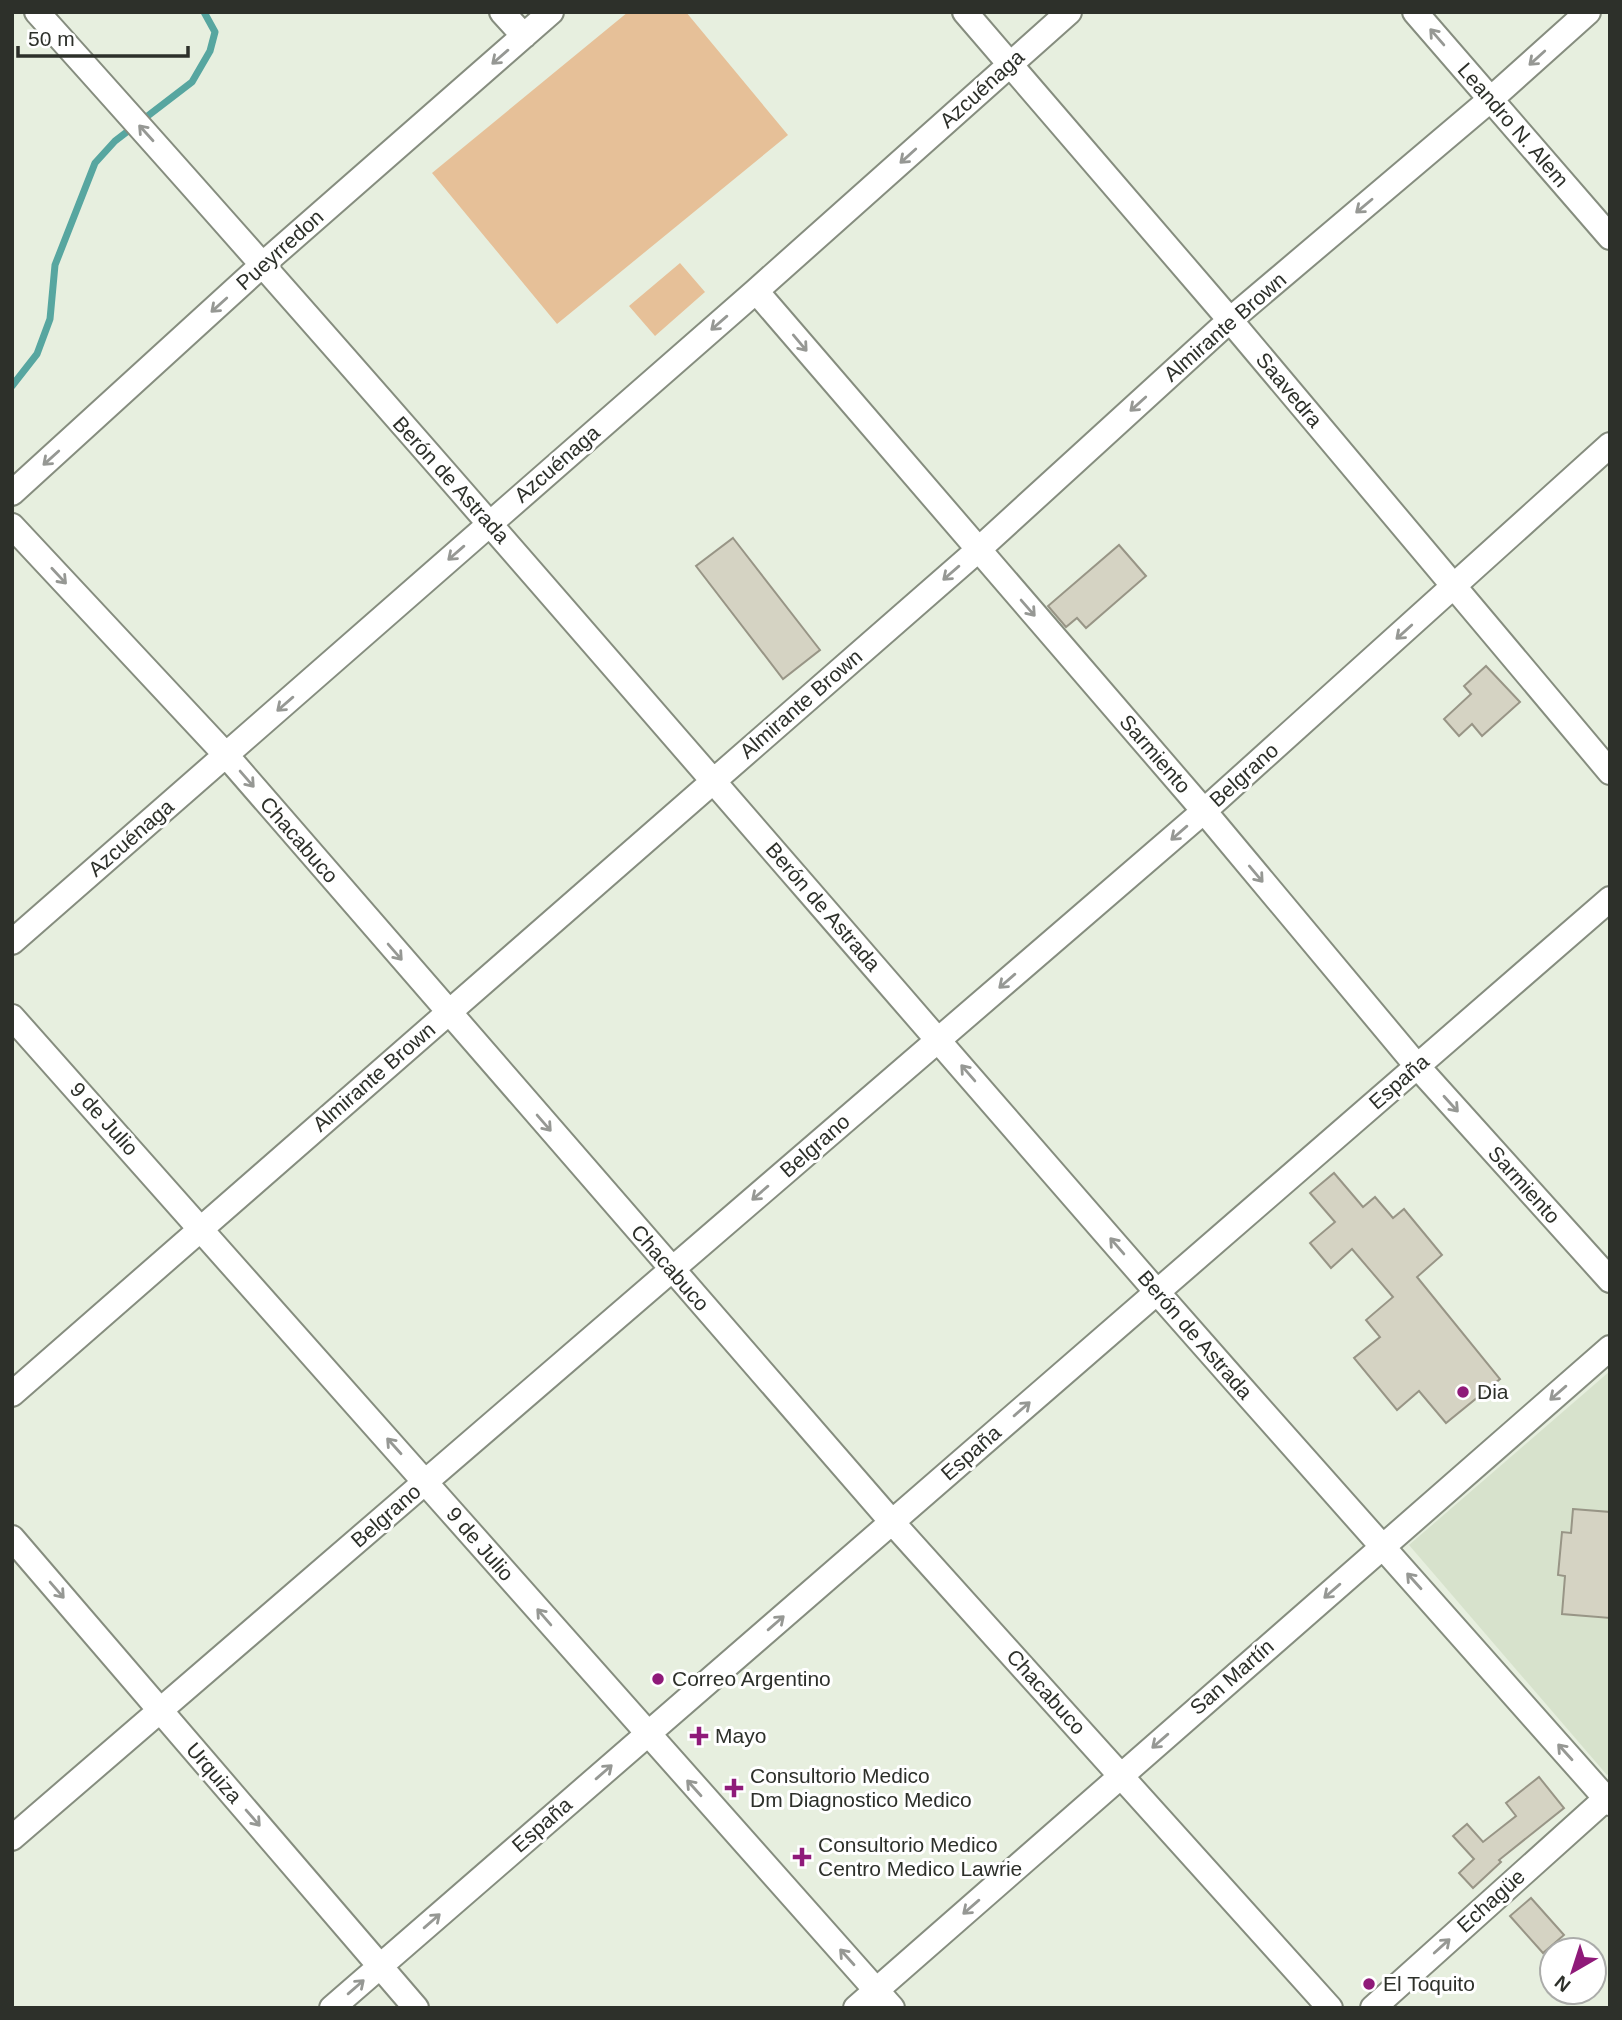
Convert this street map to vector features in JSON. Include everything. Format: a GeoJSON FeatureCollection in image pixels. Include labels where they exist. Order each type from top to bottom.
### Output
{"type":"FeatureCollection","features":[{"type":"Feature","properties":{"kind":"street","name":"Berón de Astrada"},"geometry":{"type":"LineString","coordinates":[[37,12],[491,523],[1157,1292],[1608,1798]]}},
{"type":"Feature","properties":{"kind":"street"},"geometry":{"type":"LineString","coordinates":[[502,12],[524,36]]}},
{"type":"Feature","properties":{"kind":"street","name":"Pueyrredon"},"geometry":{"type":"LineString","coordinates":[[12,493],[261,266],[551,12]]}},
{"type":"Feature","properties":{"kind":"street","name":"Saavedra"},"geometry":{"type":"LineString","coordinates":[[965,12],[1230,320],[1610,772]]}},
{"type":"Feature","properties":{"kind":"street","name":"Azcuénaga"},"geometry":{"type":"LineString","coordinates":[[12,942],[756,291],[1069,12]]}},
{"type":"Feature","properties":{"kind":"street","name":"Leandro N. Alem"},"geometry":{"type":"LineString","coordinates":[[1415,12],[1610,237]]}},
{"type":"Feature","properties":{"kind":"street","name":"Almirante Brown"},"geometry":{"type":"LineString","coordinates":[[12,1394],[978,550],[1230,320],[1491,99],[1588,12]]}},
{"type":"Feature","properties":{"kind":"street","name":"Sarmiento"},"geometry":{"type":"LineString","coordinates":[[756,291],[1204,811],[1417,1066],[1610,1280]]}},
{"type":"Feature","properties":{"kind":"street","name":"Belgrano"},"geometry":{"type":"LineString","coordinates":[[12,1838],[1204,811],[1610,445]]}},
{"type":"Feature","properties":{"kind":"street","name":"Chacabuco"},"geometry":{"type":"LineString","coordinates":[[12,526],[226,755],[892,1522],[1330,2008]]}},
{"type":"Feature","properties":{"kind":"street","name":"España"},"geometry":{"type":"LineString","coordinates":[[332,2008],[1610,899]]}},
{"type":"Feature","properties":{"kind":"street","name":"9 de Julio"},"geometry":{"type":"LineString","coordinates":[[12,1017],[884,1999]]}},
{"type":"Feature","properties":{"kind":"street","name":"San Martín"},"geometry":{"type":"LineString","coordinates":[[856,2008],[884,1999],[1121,1775],[1610,1348]]}},
{"type":"Feature","properties":{"kind":"street","name":"Urquiza"},"geometry":{"type":"LineString","coordinates":[[12,1538],[416,2008]]}},
{"type":"Feature","properties":{"kind":"street","name":"Echagüe"},"geometry":{"type":"LineString","coordinates":[[1373,2008],[1608,1798]]}},
{"type":"Feature","properties":{"kind":"shaded area"},"geometry":{"type":"Polygon","coordinates":[[[628,12],[686,12],[788,135],[557,324],[432,173],[628,12]]]}},
{"type":"Feature","properties":{"kind":"shaded area"},"geometry":{"type":"Polygon","coordinates":[[[680,263],[705,292],[655,336],[629,306],[680,263]]]}},
{"type":"Feature","properties":{"kind":"shaded area"},"geometry":{"type":"Polygon","coordinates":[[[1610,1371],[1610,1773],[1607,1775],[1409,1545],[1610,1371]]]}},
{"type":"Feature","properties":{"kind":"building"},"geometry":{"type":"Polygon","coordinates":[[[733,538],[820,650],[783,679],[696,566],[733,538]]]}},
{"type":"Feature","properties":{"kind":"building"},"geometry":{"type":"Polygon","coordinates":[[[1119,545],[1146,576],[1086,628],[1077,618],[1066,627],[1048,606],[1119,545]]]}},
{"type":"Feature","properties":{"kind":"building"},"geometry":{"type":"Polygon","coordinates":[[[1486,666],[1520,702],[1482,736],[1472,724],[1459,736],[1444,719],[1471,694],[1464,686],[1486,666]]]}},
{"type":"Feature","properties":{"kind":"building"},"geometry":{"type":"Polygon","coordinates":[[[1334,1173],[1363,1207],[1375,1197],[1393,1218],[1404,1209],[1442,1255],[1417,1277],[1500,1379],[1446,1423],[1419,1391],[1397,1410],[1354,1358],[1380,1337],[1366,1320],[1393,1297],[1352,1249],[1331,1268],[1310,1243],[1335,1222],[1310,1193],[1334,1173]]]}},
{"type":"Feature","properties":{"kind":"building"},"geometry":{"type":"Polygon","coordinates":[[[1573,1509],[1610,1512],[1610,1618],[1562,1614],[1565,1576],[1558,1575],[1562,1532],[1571,1533],[1573,1509]]]}},
{"type":"Feature","properties":{"kind":"building"},"geometry":{"type":"Polygon","coordinates":[[[1539,1777],[1564,1808],[1499,1860],[1501,1862],[1473,1888],[1459,1873],[1474,1859],[1453,1836],[1467,1824],[1483,1842],[1516,1816],[1506,1803],[1539,1777]]]}},
{"type":"Feature","properties":{"kind":"building"},"geometry":{"type":"Polygon","coordinates":[[[1531,1898],[1564,1935],[1538,1936],[1538,1947],[1510,1916],[1531,1898]]]}},
{"type":"Feature","properties":{"kind":"waterway"},"geometry":{"type":"LineString","coordinates":[[12,386],[37,354],[50,319],[55,265],[95,163],[115,141],[192,82],[210,51],[215,32],[204,12]]}},
{"type":"Feature","properties":{"kind":"place","name":"Dia"},"geometry":{"type":"Point","coordinates":[1463,1392]}},
{"type":"Feature","properties":{"kind":"place","name":"Correo Argentino"},"geometry":{"type":"Point","coordinates":[658,1679]}},
{"type":"Feature","properties":{"kind":"place","name":"Mayo"},"geometry":{"type":"Point","coordinates":[699,1736]}},
{"type":"Feature","properties":{"kind":"place","name":"Consultorio Medico Dm Diagnostico Medico"},"geometry":{"type":"Point","coordinates":[734,1788]}},
{"type":"Feature","properties":{"kind":"place","name":"Consultorio Medico Centro Medico Lawrie"},"geometry":{"type":"Point","coordinates":[802,1857]}},
{"type":"Feature","properties":{"kind":"place","name":"El Toquito"},"geometry":{"type":"Point","coordinates":[1369,1984]}}]}
